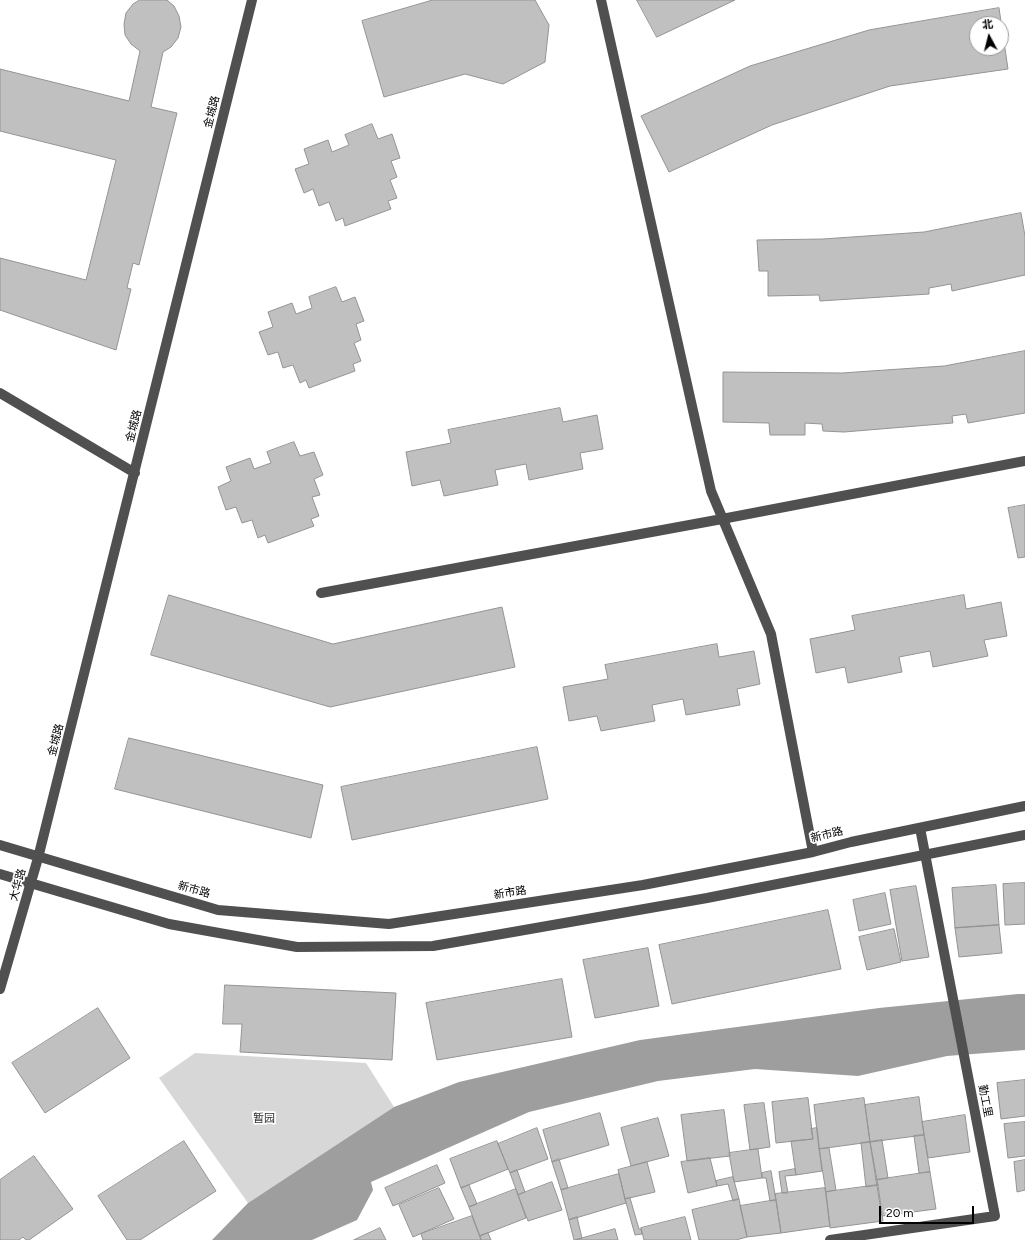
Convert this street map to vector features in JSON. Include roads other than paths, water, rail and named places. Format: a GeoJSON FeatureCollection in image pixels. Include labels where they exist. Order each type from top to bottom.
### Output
{"type":"FeatureCollection","features":[{"type":"Feature","properties":{"kind":"street","name":"金城路"},"geometry":{"type":"LineString","coordinates":[[38,858],[252,0]]}},
{"type":"Feature","properties":{"kind":"street"},"geometry":{"type":"LineString","coordinates":[[601,0],[711,491],[771,634],[813,852]]}},
{"type":"Feature","properties":{"kind":"street"},"geometry":{"type":"LineString","coordinates":[[0,393],[135,474]]}},
{"type":"Feature","properties":{"kind":"street"},"geometry":{"type":"LineString","coordinates":[[321,593],[1025,461]]}},
{"type":"Feature","properties":{"kind":"street","name":"新市路"},"geometry":{"type":"LineString","coordinates":[[0,845],[38,858],[218,910],[389,924],[643,885],[813,852],[851,842],[1025,806]]}},
{"type":"Feature","properties":{"kind":"street","name":"勤工里"},"geometry":{"type":"LineString","coordinates":[[830,1240],[995,1216],[920,828]]}},
{"type":"Feature","properties":{"kind":"street"},"geometry":{"type":"LineString","coordinates":[[0,874],[169,924],[297,947],[433,946],[707,898],[1025,835]]}},
{"type":"Feature","properties":{"kind":"street","name":"大华路"},"geometry":{"type":"LineString","coordinates":[[0,989],[38,858]]}},
{"type":"Feature","properties":{"kind":"park label","name":"暂园"},"geometry":{"type":"Point","coordinates":[264,1119]}}]}
